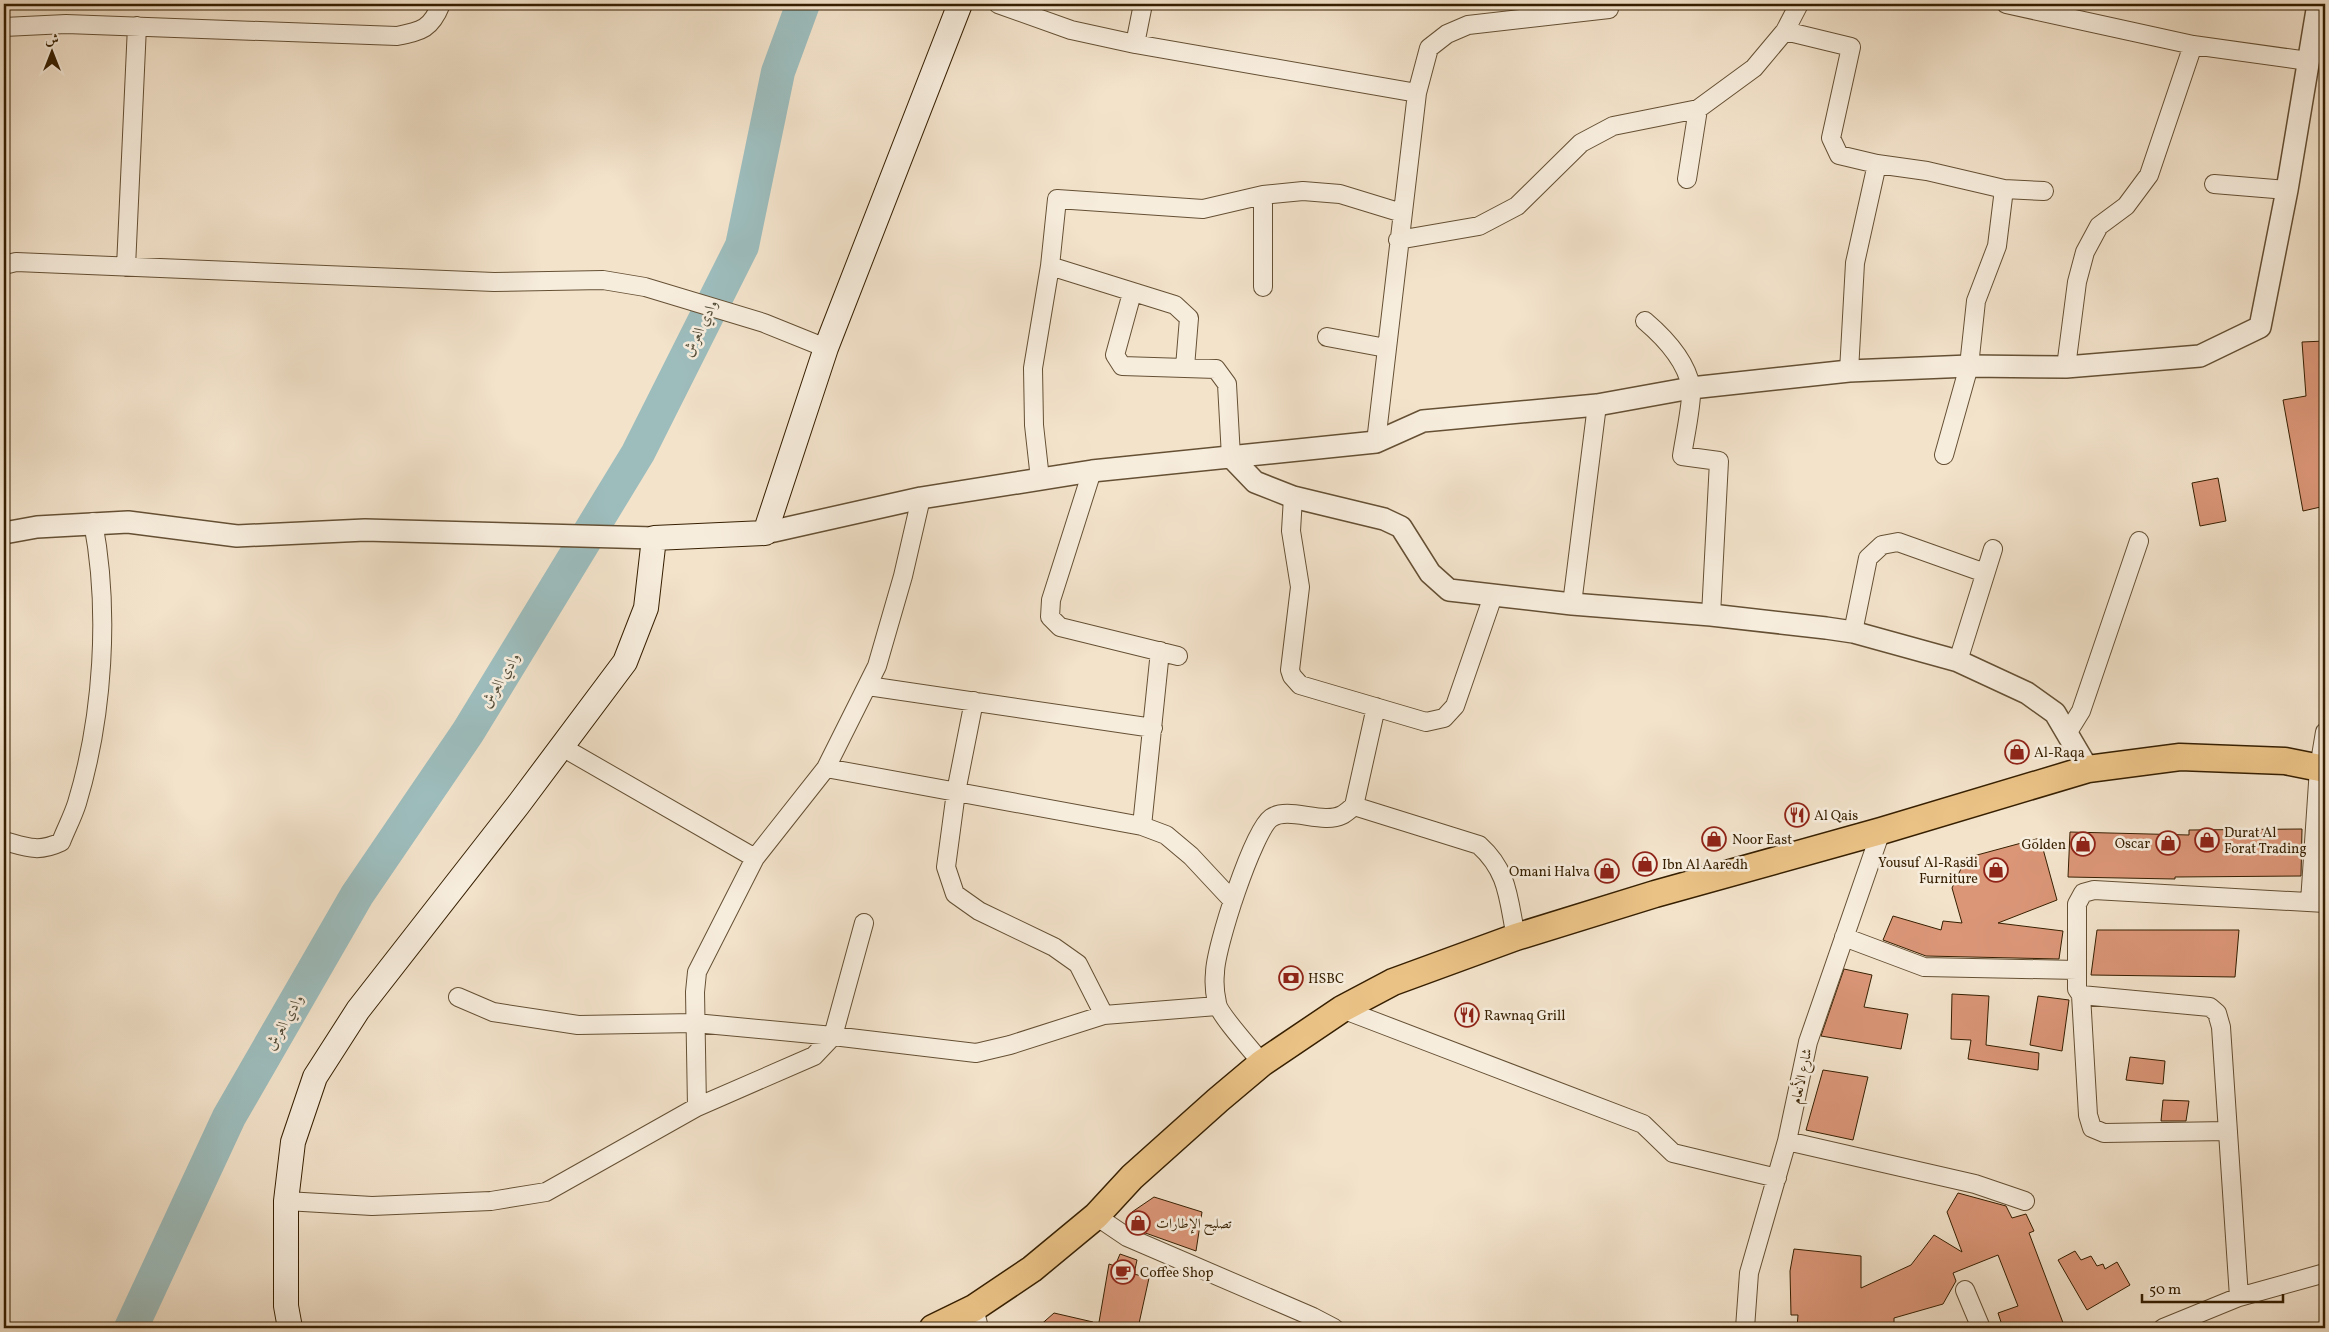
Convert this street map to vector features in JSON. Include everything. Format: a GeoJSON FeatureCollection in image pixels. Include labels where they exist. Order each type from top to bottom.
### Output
{"type":"FeatureCollection","features":[{"type":"Feature","properties":{"kind":"main road"},"geometry":{"type":"LineString","coordinates":[[275,1328],[288,1317],[286,1201],[292,1142],[315,1077],[358,1010],[562,748],[625,662],[646,608],[654,538],[766,533],[826,348],[960,4]]}},
{"type":"Feature","properties":{"kind":"main road"},"geometry":{"type":"LineString","coordinates":[[933,1328],[977,1318],[1096,1216],[1132,1177],[1262,1063],[1342,1009],[1393,982],[1516,937],[1656,894],[1881,831],[2088,769],[2180,757],[2285,761],[2322,768]]}},
{"type":"Feature","properties":{"kind":"street"},"geometry":{"type":"LineString","coordinates":[[4,27],[66,24],[397,36],[421,31],[435,19],[442,4]]}},
{"type":"Feature","properties":{"kind":"street"},"geometry":{"type":"LineString","coordinates":[[998,4],[1071,30],[1135,44],[1417,94]]}},
{"type":"Feature","properties":{"kind":"street"},"geometry":{"type":"LineString","coordinates":[[1135,44],[1143,4]]}},
{"type":"Feature","properties":{"kind":"street"},"geometry":{"type":"LineString","coordinates":[[1398,240],[1479,226],[1517,206],[1581,143],[1613,126],[1698,109],[1754,68],[1785,31],[1799,4]]}},
{"type":"Feature","properties":{"kind":"street"},"geometry":{"type":"LineString","coordinates":[[2006,4],[2193,45],[2308,61]]}},
{"type":"Feature","properties":{"kind":"street"},"geometry":{"type":"LineString","coordinates":[[766,533],[921,498],[1092,470],[1376,442],[1424,421],[1597,406],[1691,388],[1848,371],[1969,366],[2066,367],[2200,356],[2260,327],[2287,190],[2318,4]]}},
{"type":"Feature","properties":{"kind":"street"},"geometry":{"type":"LineString","coordinates":[[1376,442],[1398,240],[1417,94],[1429,48],[1447,34],[1468,25],[1609,9]]}},
{"type":"Feature","properties":{"kind":"street"},"geometry":{"type":"LineString","coordinates":[[126,267],[137,26]]}},
{"type":"Feature","properties":{"kind":"street"},"geometry":{"type":"LineString","coordinates":[[1785,31],[1851,46],[1831,138],[1839,155],[1877,164],[1927,171],[2004,189],[2044,191]]}},
{"type":"Feature","properties":{"kind":"street"},"geometry":{"type":"LineString","coordinates":[[2066,367],[2076,282],[2085,252],[2099,226],[2126,206],[2149,175],[2193,45]]}},
{"type":"Feature","properties":{"kind":"street"},"geometry":{"type":"LineString","coordinates":[[1687,179],[1698,109]]}},
{"type":"Feature","properties":{"kind":"street"},"geometry":{"type":"LineString","coordinates":[[1848,371],[1855,263],[1877,164]]}},
{"type":"Feature","properties":{"kind":"street"},"geometry":{"type":"LineString","coordinates":[[2214,184],[2287,190]]}},
{"type":"Feature","properties":{"kind":"street"},"geometry":{"type":"LineString","coordinates":[[1944,455],[1969,366],[1976,301],[1997,246],[2004,189]]}},
{"type":"Feature","properties":{"kind":"street"},"geometry":{"type":"LineString","coordinates":[[1040,479],[1034,424],[1033,368],[1050,266],[1058,199],[1203,209],[1263,194],[1303,191],[1340,194],[1402,213]]}},
{"type":"Feature","properties":{"kind":"street"},"geometry":{"type":"LineString","coordinates":[[1263,194],[1263,287]]}},
{"type":"Feature","properties":{"kind":"street"},"geometry":{"type":"LineString","coordinates":[[4,264],[16,262],[494,282],[603,280],[645,286],[764,323],[826,348]]}},
{"type":"Feature","properties":{"kind":"street"},"geometry":{"type":"LineString","coordinates":[[1050,266],[1175,305],[1189,318],[1185,367]]}},
{"type":"Feature","properties":{"kind":"street"},"geometry":{"type":"LineString","coordinates":[[1132,293],[1115,355],[1122,366],[1185,367],[1216,370],[1228,384],[1231,457],[1255,482],[1293,497],[1384,519],[1401,528],[1430,574],[1449,590],[1572,604],[1711,615],[1853,632],[1958,661],[2027,693],[2055,713],[2068,732],[2088,769]]}},
{"type":"Feature","properties":{"kind":"street"},"geometry":{"type":"LineString","coordinates":[[1645,321],[1663,336],[1683,364],[1691,388],[1682,456],[1719,461],[1711,615]]}},
{"type":"Feature","properties":{"kind":"street"},"geometry":{"type":"LineString","coordinates":[[1327,337],[1386,348]]}},
{"type":"Feature","properties":{"kind":"street"},"geometry":{"type":"LineString","coordinates":[[1572,604],[1597,406]]}},
{"type":"Feature","properties":{"kind":"street"},"geometry":{"type":"LineString","coordinates":[[1092,470],[1050,600],[1050,617],[1060,627],[1178,656]]}},
{"type":"Feature","properties":{"kind":"street"},"geometry":{"type":"LineString","coordinates":[[1293,497],[1292,531],[1300,587],[1290,670],[1292,676],[1300,685],[1426,722],[1444,718],[1455,706],[1493,596]]}},
{"type":"Feature","properties":{"kind":"street"},"geometry":{"type":"LineString","coordinates":[[698,1107],[695,1023],[697,972],[755,858],[826,768],[868,686],[877,666],[903,576],[921,498]]}},
{"type":"Feature","properties":{"kind":"street"},"geometry":{"type":"LineString","coordinates":[[4,533],[37,527],[93,522],[128,522],[237,536],[365,530],[654,538]]}},
{"type":"Feature","properties":{"kind":"street"},"geometry":{"type":"LineString","coordinates":[[4,841],[31,848],[46,849],[60,842],[77,804],[87,764],[99,694],[102,629],[99,551],[93,522]]}},
{"type":"Feature","properties":{"kind":"street"},"geometry":{"type":"LineString","coordinates":[[2068,732],[2081,711],[2139,541]]}},
{"type":"Feature","properties":{"kind":"street"},"geometry":{"type":"LineString","coordinates":[[1853,632],[1868,558],[1882,545],[1898,542],[1985,574]]}},
{"type":"Feature","properties":{"kind":"street"},"geometry":{"type":"LineString","coordinates":[[1958,661],[1993,549]]}},
{"type":"Feature","properties":{"kind":"street"},"geometry":{"type":"LineString","coordinates":[[1142,826],[1160,651]]}},
{"type":"Feature","properties":{"kind":"street"},"geometry":{"type":"LineString","coordinates":[[868,686],[1153,728]]}},
{"type":"Feature","properties":{"kind":"street"},"geometry":{"type":"LineString","coordinates":[[974,702],[956,792],[946,867],[955,894],[979,911],[1054,947],[1078,964],[1104,1015]]}},
{"type":"Feature","properties":{"kind":"street"},"geometry":{"type":"LineString","coordinates":[[1262,1063],[1217,1006],[1214,972],[1220,942],[1233,900],[1260,831],[1272,817],[1286,814],[1324,818],[1342,816],[1354,806],[1376,707]]}},
{"type":"Feature","properties":{"kind":"street"},"geometry":{"type":"LineString","coordinates":[[2228,1130],[2104,1133],[2092,1128],[2088,1115],[2081,995],[2077,989],[2076,904],[2083,893],[2094,890],[2317,903],[2325,732]]}},
{"type":"Feature","properties":{"kind":"street"},"geometry":{"type":"LineString","coordinates":[[562,748],[755,858]]}},
{"type":"Feature","properties":{"kind":"street"},"geometry":{"type":"LineString","coordinates":[[826,768],[1142,826],[1166,835],[1191,856],[1233,900]]}},
{"type":"Feature","properties":{"kind":"street"},"geometry":{"type":"LineString","coordinates":[[1354,806],[1479,845],[1491,856],[1502,873],[1516,937]]}},
{"type":"Feature","properties":{"kind":"street","name":"شارع الأنعام"},"geometry":{"type":"LineString","coordinates":[[1745,1328],[1749,1273],[1787,1141],[1808,1042],[1881,831]]}},
{"type":"Feature","properties":{"kind":"street"},"geometry":{"type":"LineString","coordinates":[[286,1201],[372,1206],[432,1204],[491,1201],[546,1192],[698,1107],[814,1056],[833,1036],[864,923]]}},
{"type":"Feature","properties":{"kind":"street"},"geometry":{"type":"LineString","coordinates":[[1844,938],[1924,966],[2077,970]]}},
{"type":"Feature","properties":{"kind":"street"},"geometry":{"type":"LineString","coordinates":[[2081,995],[2210,1007],[2217,1012],[2221,1027],[2239,1297]]}},
{"type":"Feature","properties":{"kind":"street"},"geometry":{"type":"LineString","coordinates":[[458,997],[493,1012],[578,1025],[695,1023],[833,1036],[976,1053],[1010,1045],[1104,1015],[1217,1006]]}},
{"type":"Feature","properties":{"kind":"street"},"geometry":{"type":"LineString","coordinates":[[1342,1009],[1643,1124],[1673,1153],[1776,1178]]}},
{"type":"Feature","properties":{"kind":"street"},"geometry":{"type":"LineString","coordinates":[[1787,1141],[1975,1184],[2025,1201]]}},
{"type":"Feature","properties":{"kind":"street"},"geometry":{"type":"LineString","coordinates":[[1096,1216],[1127,1237],[1313,1317],[1334,1328]]}},
{"type":"Feature","properties":{"kind":"street"},"geometry":{"type":"LineString","coordinates":[[2163,1328],[2239,1297],[2325,1273]]}},
{"type":"Feature","properties":{"kind":"street"},"geometry":{"type":"LineString","coordinates":[[1965,1290],[1981,1328]]}},
{"type":"Feature","properties":{"kind":"building"},"geometry":{"type":"Polygon","coordinates":[[[2325,341],[2325,506],[2303,511],[2283,400],[2306,396],[2302,342],[2325,341]]]}},
{"type":"Feature","properties":{"kind":"building"},"geometry":{"type":"Polygon","coordinates":[[[2218,478],[2226,521],[2200,526],[2192,483],[2218,478]]]}},
{"type":"Feature","properties":{"kind":"building"},"geometry":{"type":"Polygon","coordinates":[[[2302,829],[2301,876],[2175,877],[2175,879],[2068,877],[2070,832],[2189,835],[2189,830],[2302,829]]]}},
{"type":"Feature","properties":{"kind":"building"},"geometry":{"type":"Polygon","coordinates":[[[2040,838],[2057,900],[1998,923],[2063,931],[2059,959],[1926,956],[1883,940],[1893,916],[1941,930],[1943,921],[1962,923],[1952,888],[1966,858],[2040,838]]]}},
{"type":"Feature","properties":{"kind":"building"},"geometry":{"type":"Polygon","coordinates":[[[2097,930],[2239,930],[2235,977],[2091,975],[2097,930]]]}},
{"type":"Feature","properties":{"kind":"building"},"geometry":{"type":"Polygon","coordinates":[[[1844,969],[1872,975],[1864,1007],[1908,1014],[1901,1049],[1821,1036],[1844,969]]]}},
{"type":"Feature","properties":{"kind":"building"},"geometry":{"type":"Polygon","coordinates":[[[1952,994],[1989,996],[1986,1045],[2039,1053],[2038,1070],[1968,1059],[1971,1040],[1951,1039],[1952,994]]]}},
{"type":"Feature","properties":{"kind":"building"},"geometry":{"type":"Polygon","coordinates":[[[2038,996],[2069,1000],[2062,1051],[2030,1045],[2038,996]]]}},
{"type":"Feature","properties":{"kind":"building"},"geometry":{"type":"Polygon","coordinates":[[[2130,1057],[2165,1061],[2163,1084],[2126,1080],[2130,1057]]]}},
{"type":"Feature","properties":{"kind":"building"},"geometry":{"type":"Polygon","coordinates":[[[1823,1070],[1868,1077],[1853,1140],[1806,1130],[1823,1070]]]}},
{"type":"Feature","properties":{"kind":"building"},"geometry":{"type":"Polygon","coordinates":[[[2163,1100],[2189,1101],[2186,1121],[2161,1121],[2163,1100]]]}},
{"type":"Feature","properties":{"kind":"building"},"geometry":{"type":"Polygon","coordinates":[[[1958,1193],[2006,1206],[2012,1218],[2026,1214],[2034,1231],[2029,1233],[2065,1328],[2003,1328],[1998,1313],[2018,1306],[1998,1255],[1953,1273],[1956,1281],[1943,1304],[1894,1318],[1894,1328],[1797,1328],[1798,1315],[1791,1315],[1790,1271],[1794,1249],[1861,1256],[1861,1288],[1911,1265],[1934,1235],[1962,1252],[1947,1212],[1958,1193]]]}},
{"type":"Feature","properties":{"kind":"building"},"geometry":{"type":"Polygon","coordinates":[[[1154,1197],[1202,1212],[1196,1251],[1137,1230],[1132,1212],[1154,1197]]]}},
{"type":"Feature","properties":{"kind":"building"},"geometry":{"type":"Polygon","coordinates":[[[2075,1251],[2081,1260],[2091,1256],[2097,1266],[2103,1264],[2105,1269],[2117,1262],[2130,1285],[2087,1310],[2058,1260],[2075,1251]]]}},
{"type":"Feature","properties":{"kind":"building"},"geometry":{"type":"Polygon","coordinates":[[[1120,1254],[1137,1260],[1134,1274],[1149,1278],[1138,1328],[1098,1328],[1109,1264],[1115,1266],[1120,1254]]]}},
{"type":"Feature","properties":{"kind":"building"},"geometry":{"type":"Polygon","coordinates":[[[1054,1313],[1093,1322],[1092,1328],[1037,1328],[1054,1313]]]}},
{"type":"Feature","properties":{"kind":"waterway","name":"وادي العرش"},"geometry":{"type":"LineString","coordinates":[[131,1328],[229,1117],[357,895],[468,732],[638,453],[742,246],[778,72],[803,4]]}},
{"type":"Feature","properties":{"kind":"place","name":"Al-Raqa"},"geometry":{"type":"Point","coordinates":[2017,752]}},
{"type":"Feature","properties":{"kind":"place","name":"Al Qais"},"geometry":{"type":"Point","coordinates":[1797,815]}},
{"type":"Feature","properties":{"kind":"place","name":"Noor East"},"geometry":{"type":"Point","coordinates":[1714,839]}},
{"type":"Feature","properties":{"kind":"place","name":"Durat Al Forat Trading"},"geometry":{"type":"Point","coordinates":[2207,840]}},
{"type":"Feature","properties":{"kind":"place","name":"Oscar"},"geometry":{"type":"Point","coordinates":[2168,843]}},
{"type":"Feature","properties":{"kind":"place","name":"Golden"},"geometry":{"type":"Point","coordinates":[2083,844]}},
{"type":"Feature","properties":{"kind":"place","name":"Ibn Al Aaredh"},"geometry":{"type":"Point","coordinates":[1645,864]}},
{"type":"Feature","properties":{"kind":"place","name":"Yousuf Al-Rasdi Furniture"},"geometry":{"type":"Point","coordinates":[1996,870]}},
{"type":"Feature","properties":{"kind":"place","name":"Omani Halva"},"geometry":{"type":"Point","coordinates":[1607,871]}},
{"type":"Feature","properties":{"kind":"place","name":"HSBC"},"geometry":{"type":"Point","coordinates":[1291,978]}},
{"type":"Feature","properties":{"kind":"place","name":"Rawnaq Grill"},"geometry":{"type":"Point","coordinates":[1467,1015]}},
{"type":"Feature","properties":{"kind":"place","name":"تصليح الإطارات"},"geometry":{"type":"Point","coordinates":[1138,1223]}},
{"type":"Feature","properties":{"kind":"place","name":"Coffee Shop"},"geometry":{"type":"Point","coordinates":[1123,1272]}}]}
